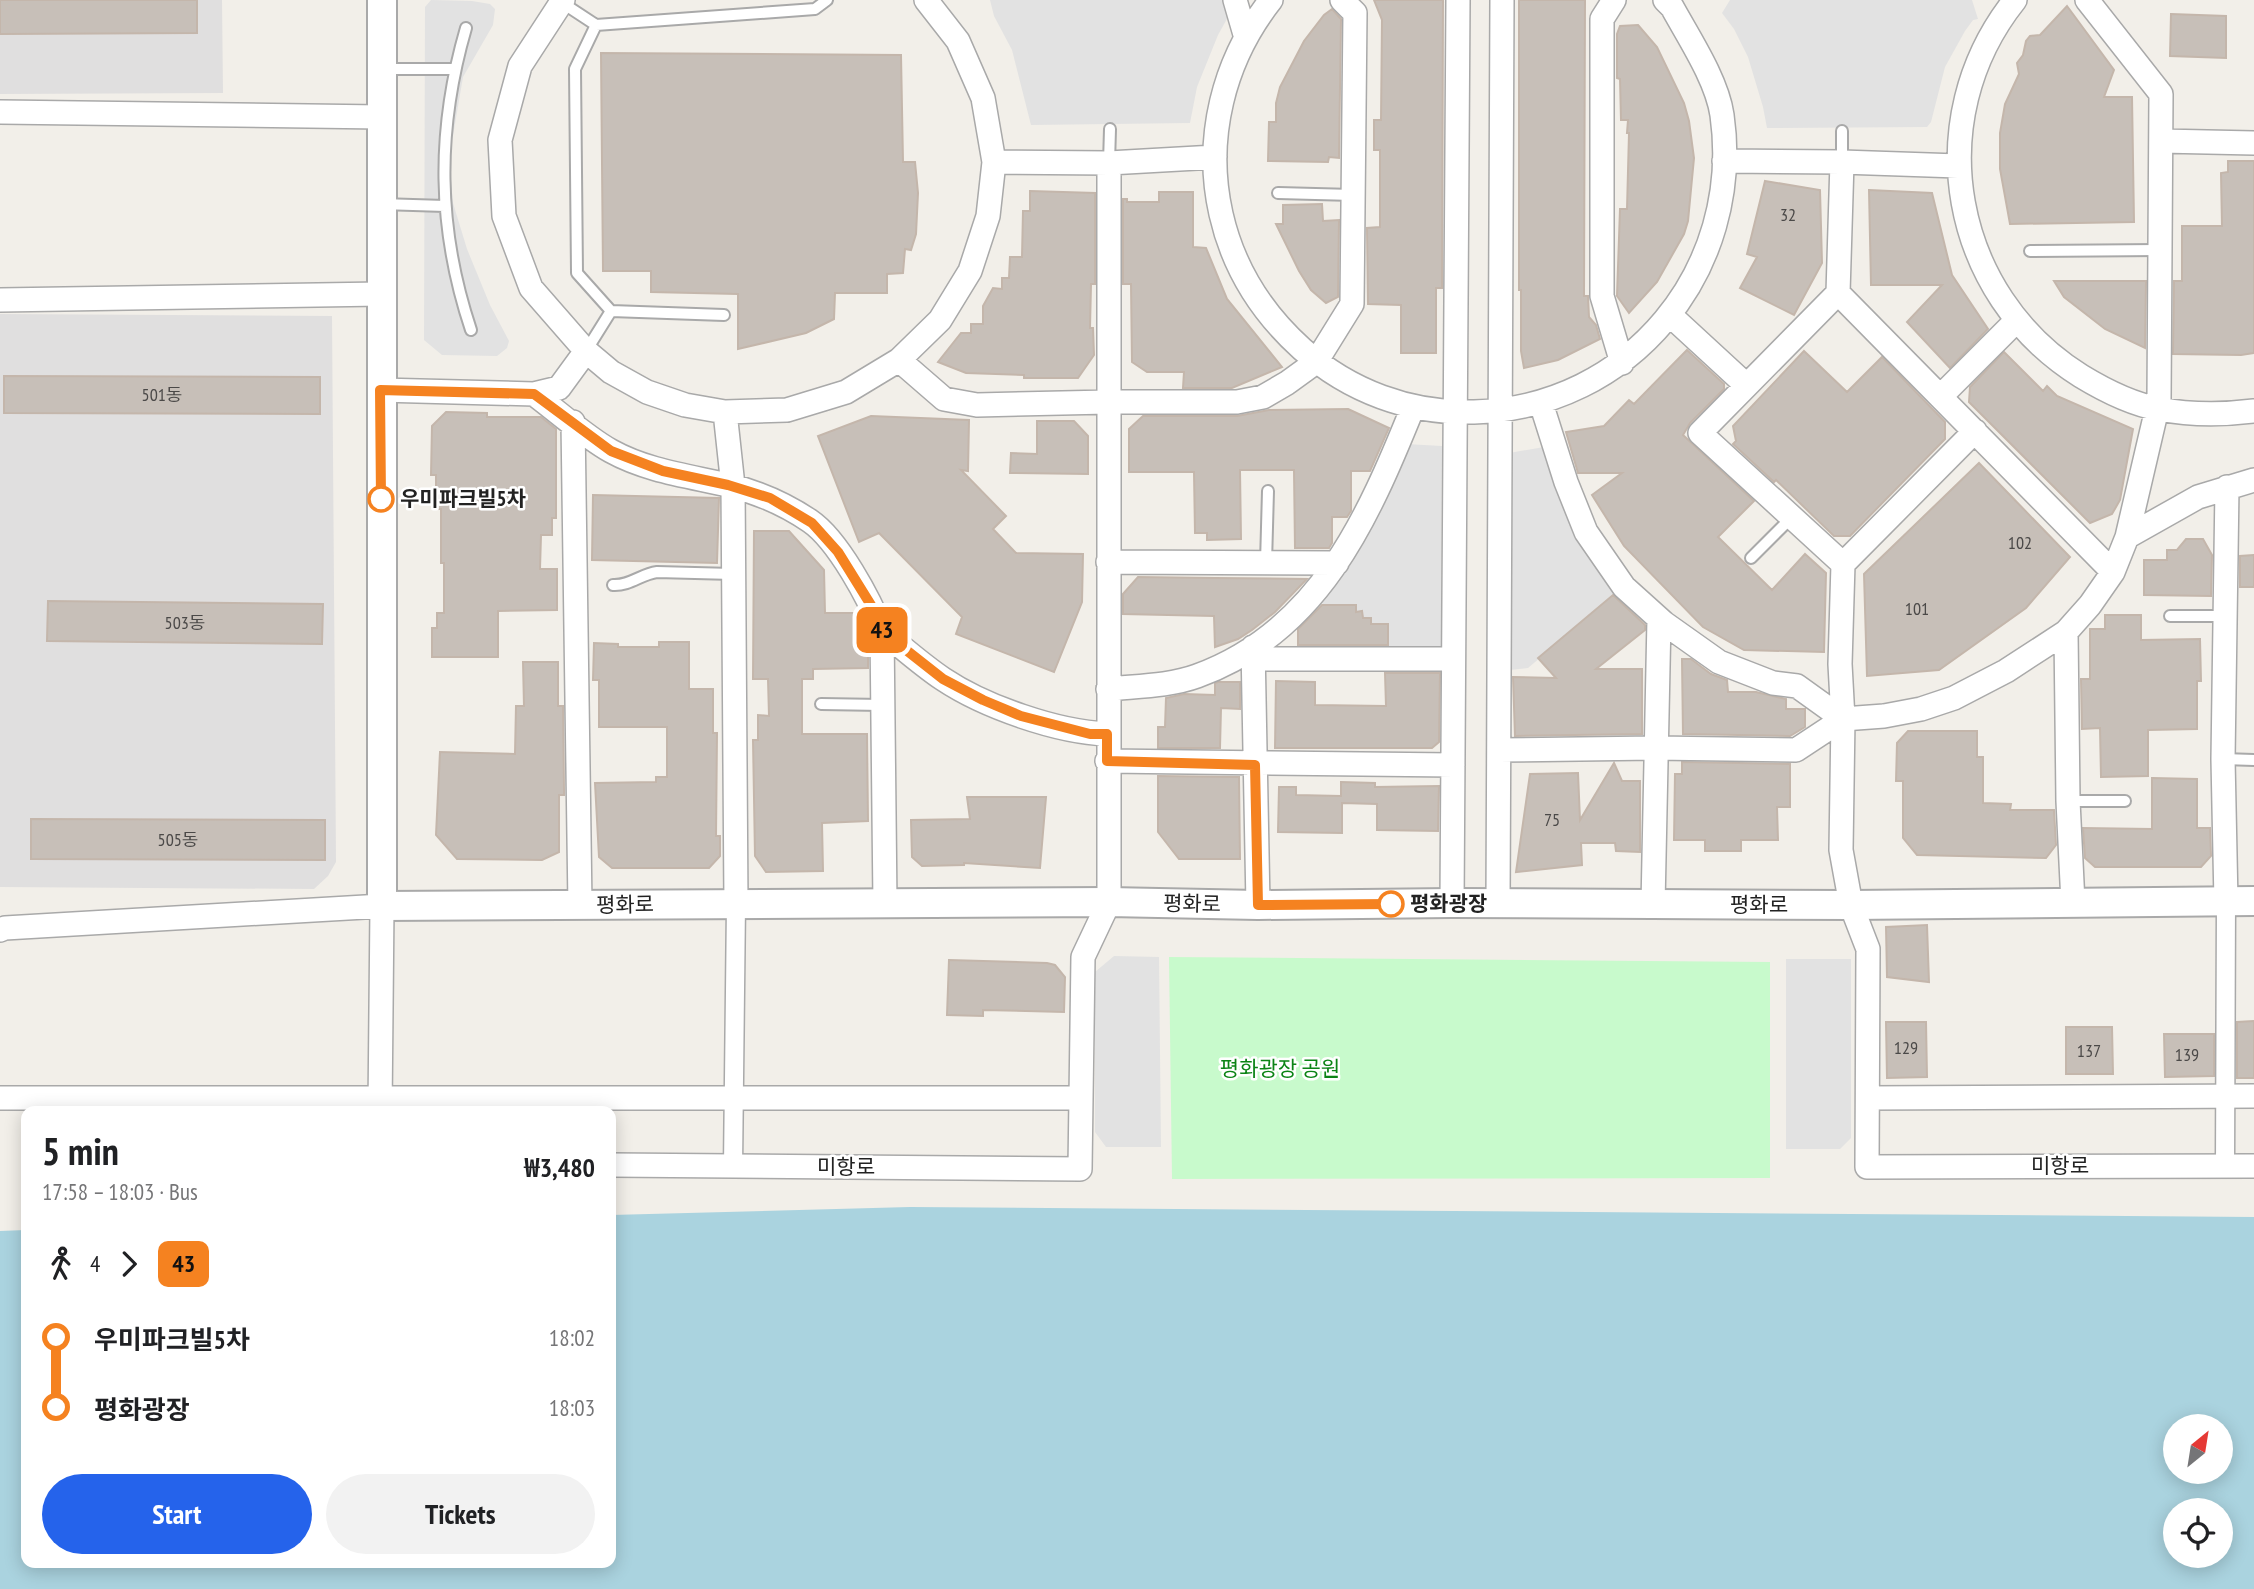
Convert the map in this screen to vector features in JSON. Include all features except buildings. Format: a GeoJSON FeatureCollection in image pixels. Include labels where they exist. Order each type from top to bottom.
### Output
{"type":"FeatureCollection","features":[{"type":"Feature","properties":{"kind":"street"},"geometry":{"type":"LineString","coordinates":[[380,1105],[382,0]]}},
{"type":"Feature","properties":{"kind":"street"},"geometry":{"type":"LineString","coordinates":[[562,1],[520,66],[500,140],[504,216],[531,288],[586,351],[611,372],[647,392],[685,405],[725,412],[787,410],[846,392],[899,360],[940,320],[970,271],[988,216],[994,162],[983,98],[958,41],[926,0]]}},
{"type":"Feature","properties":{"kind":"street"},"geometry":{"type":"LineString","coordinates":[[1235,0],[1246,38]]}},
{"type":"Feature","properties":{"kind":"street"},"geometry":{"type":"LineString","coordinates":[[1271,0],[1257,17],[1246,38],[1226,84],[1217,120],[1214,157],[1217,196],[1223,222],[1241,271],[1261,305],[1286,335],[1316,362],[1341,378],[1391,401],[1455,413],[1500,411],[1541,403],[1569,393],[1622,363],[1646,342],[1670,315],[1690,286],[1706,251],[1718,213],[1724,161],[1722,113],[1706,68],[1672,7],[1665,0]]}},
{"type":"Feature","properties":{"kind":"street"},"geometry":{"type":"LineString","coordinates":[[899,360],[944,399],[977,405],[1237,402],[1263,397],[1316,362],[1352,303],[1354,13],[1342,0]]}},
{"type":"Feature","properties":{"kind":"street"},"geometry":{"type":"LineString","coordinates":[[1451,903],[1458,0]]}},
{"type":"Feature","properties":{"kind":"street"},"geometry":{"type":"LineString","coordinates":[[1498,904],[1502,0]]}},
{"type":"Feature","properties":{"kind":"street"},"geometry":{"type":"LineString","coordinates":[[1614,0],[1602,19],[1602,296],[1622,363]]}},
{"type":"Feature","properties":{"kind":"street"},"geometry":{"type":"LineString","coordinates":[[2015,0],[1985,46],[1970,84],[1961,124],[1958,166],[1966,221],[1985,274],[2016,321],[2056,360],[2104,390],[2158,409],[2220,415],[2254,411]]}},
{"type":"Feature","properties":{"kind":"street"},"geometry":{"type":"LineString","coordinates":[[1499,750],[1796,750],[1843,719],[1896,714],[1954,698],[2006,671],[2066,632],[2090,605],[2112,572],[2127,537],[2158,409],[2161,93],[2087,0]]}},
{"type":"Feature","properties":{"kind":"street"},"geometry":{"type":"LineString","coordinates":[[0,112],[381,117]]}},
{"type":"Feature","properties":{"kind":"street"},"geometry":{"type":"LineString","coordinates":[[2161,141],[2254,143]]}},
{"type":"Feature","properties":{"kind":"street"},"geometry":{"type":"LineString","coordinates":[[994,162],[1109,163],[1214,157]]}},
{"type":"Feature","properties":{"kind":"street"},"geometry":{"type":"LineString","coordinates":[[1724,161],[1958,166]]}},
{"type":"Feature","properties":{"kind":"street"},"geometry":{"type":"LineString","coordinates":[[1842,162],[1838,293],[1700,433],[1843,564]]}},
{"type":"Feature","properties":{"kind":"street"},"geometry":{"type":"LineString","coordinates":[[0,1098],[380,1105],[733,1099],[1081,1098],[1083,957],[1109,902],[1109,163]]}},
{"type":"Feature","properties":{"kind":"street"},"geometry":{"type":"LineString","coordinates":[[1838,293],[2112,572]]}},
{"type":"Feature","properties":{"kind":"street"},"geometry":{"type":"LineString","coordinates":[[0,300],[381,294]]}},
{"type":"Feature","properties":{"kind":"street"},"geometry":{"type":"LineString","coordinates":[[1670,315],[1746,385]]}},
{"type":"Feature","properties":{"kind":"street"},"geometry":{"type":"LineString","coordinates":[[1941,396],[2016,321]]}},
{"type":"Feature","properties":{"kind":"street"},"geometry":{"type":"LineString","coordinates":[[380,390],[534,394],[559,387],[586,351]]}},
{"type":"Feature","properties":{"kind":"street"},"geometry":{"type":"LineString","coordinates":[[534,394],[611,451],[663,471],[733,486],[770,498],[812,523],[838,552],[874,610],[882,631],[885,904]]}},
{"type":"Feature","properties":{"kind":"street"},"geometry":{"type":"LineString","coordinates":[[1541,403],[1566,482],[1586,532],[1624,587],[1659,619],[1719,662],[1773,683],[1797,686],[1843,719]]}},
{"type":"Feature","properties":{"kind":"street"},"geometry":{"type":"LineString","coordinates":[[1108,689],[1196,677],[1254,653],[1298,612],[1327,580],[1377,491],[1413,407]]}},
{"type":"Feature","properties":{"kind":"street"},"geometry":{"type":"LineString","coordinates":[[725,412],[733,486],[736,904],[733,1166]]}},
{"type":"Feature","properties":{"kind":"street"},"geometry":{"type":"LineString","coordinates":[[573,422],[580,906]]}},
{"type":"Feature","properties":{"kind":"street"},"geometry":{"type":"LineString","coordinates":[[1975,431],[1843,564],[1840,664],[1843,719],[1841,850],[1851,905],[1868,949],[1868,1098],[2254,1096]]}},
{"type":"Feature","properties":{"kind":"street"},"geometry":{"type":"LineString","coordinates":[[2127,537],[2198,497],[2254,480]]}},
{"type":"Feature","properties":{"kind":"street"},"geometry":{"type":"LineString","coordinates":[[2225,1166],[2223,759],[2227,487]]}},
{"type":"Feature","properties":{"kind":"street"},"geometry":{"type":"LineString","coordinates":[[1108,562],[1337,563]]}},
{"type":"Feature","properties":{"kind":"street"},"geometry":{"type":"LineString","coordinates":[[1653,905],[1659,619]]}},
{"type":"Feature","properties":{"kind":"street"},"geometry":{"type":"LineString","coordinates":[[882,631],[943,679],[983,700],[1021,716],[1090,734],[1107,734]]}},
{"type":"Feature","properties":{"kind":"street"},"geometry":{"type":"LineString","coordinates":[[2066,632],[2068,801],[2073,903]]}},
{"type":"Feature","properties":{"kind":"street"},"geometry":{"type":"LineString","coordinates":[[1254,653],[1453,659]]}},
{"type":"Feature","properties":{"kind":"street"},"geometry":{"type":"LineString","coordinates":[[1254,653],[1258,905]]}},
{"type":"Feature","properties":{"kind":"street"},"geometry":{"type":"LineString","coordinates":[[1107,761],[1255,765],[1452,765]]}},
{"type":"Feature","properties":{"kind":"street","name":"평화로"},"geometry":{"type":"LineString","coordinates":[[382,906],[1109,902],[1258,905],[1851,905],[2254,901]]}},
{"type":"Feature","properties":{"kind":"street"},"geometry":{"type":"LineString","coordinates":[[0,930],[382,906]]}},
{"type":"Feature","properties":{"kind":"street","name":"미항로"},"geometry":{"type":"LineString","coordinates":[[616,1165],[1080,1169],[1081,1098]]}},
{"type":"Feature","properties":{"kind":"street","name":"미항로"},"geometry":{"type":"LineString","coordinates":[[1868,1098],[1867,1167],[2254,1166]]}},
{"type":"Feature","properties":{"kind":"lane"},"geometry":{"type":"LineString","coordinates":[[562,1],[596,25],[815,9],[827,0]]}},
{"type":"Feature","properties":{"kind":"lane"},"geometry":{"type":"LineString","coordinates":[[596,25],[575,69],[577,274],[611,310],[724,315]]}},
{"type":"Feature","properties":{"kind":"lane"},"geometry":{"type":"LineString","coordinates":[[466,28],[454,69],[445,145],[445,206],[456,282],[471,330]]}},
{"type":"Feature","properties":{"kind":"lane"},"geometry":{"type":"LineString","coordinates":[[382,69],[454,69]]}},
{"type":"Feature","properties":{"kind":"lane"},"geometry":{"type":"LineString","coordinates":[[1109,163],[1110,129]]}},
{"type":"Feature","properties":{"kind":"lane"},"geometry":{"type":"LineString","coordinates":[[1842,131],[1842,162]]}},
{"type":"Feature","properties":{"kind":"lane"},"geometry":{"type":"LineString","coordinates":[[1278,193],[1353,195]]}},
{"type":"Feature","properties":{"kind":"lane"},"geometry":{"type":"LineString","coordinates":[[381,204],[445,206]]}},
{"type":"Feature","properties":{"kind":"lane"},"geometry":{"type":"LineString","coordinates":[[2029,251],[2160,250]]}},
{"type":"Feature","properties":{"kind":"lane"},"geometry":{"type":"LineString","coordinates":[[586,351],[611,310]]}},
{"type":"Feature","properties":{"kind":"lane"},"geometry":{"type":"LineString","coordinates":[[1266,563],[1268,491]]}},
{"type":"Feature","properties":{"kind":"lane"},"geometry":{"type":"LineString","coordinates":[[1751,558],[1792,517]]}},
{"type":"Feature","properties":{"kind":"lane"},"geometry":{"type":"LineString","coordinates":[[613,585],[624,586],[647,573],[657,572],[733,574]]}},
{"type":"Feature","properties":{"kind":"lane"},"geometry":{"type":"LineString","coordinates":[[2170,616],[2225,616]]}},
{"type":"Feature","properties":{"kind":"lane"},"geometry":{"type":"LineString","coordinates":[[821,704],[882,705]]}},
{"type":"Feature","properties":{"kind":"lane"},"geometry":{"type":"LineString","coordinates":[[2223,759],[2254,760]]}},
{"type":"Feature","properties":{"kind":"lane"},"geometry":{"type":"LineString","coordinates":[[2068,801],[2125,801]]}},
{"type":"Feature","properties":{"kind":"shaded area"},"geometry":{"type":"Polygon","coordinates":[[[0,0],[222,0],[223,93],[0,94],[0,0]]]}},
{"type":"Feature","properties":{"kind":"shaded area"},"geometry":{"type":"Polygon","coordinates":[[[431,0],[472,1],[490,4],[495,9],[493,25],[463,77],[449,159],[453,203],[467,249],[490,305],[509,341],[507,348],[497,356],[442,355],[424,340],[425,7],[431,0]]]}},
{"type":"Feature","properties":{"kind":"shaded area"},"geometry":{"type":"Polygon","coordinates":[[[990,0],[1224,0],[1228,17],[1197,87],[1190,123],[1031,125],[1012,50],[994,16],[990,0]]]}},
{"type":"Feature","properties":{"kind":"shaded area"},"geometry":{"type":"Polygon","coordinates":[[[1730,0],[1972,0],[1978,19],[1973,20],[1965,31],[1945,67],[1931,122],[1927,127],[1767,128],[1748,57],[1734,29],[1722,13],[1730,0]]]}},
{"type":"Feature","properties":{"kind":"shaded area"},"geometry":{"type":"Polygon","coordinates":[[[0,314],[332,316],[336,862],[328,876],[314,889],[0,887],[0,314]]]}},
{"type":"Feature","properties":{"kind":"shaded area"},"geometry":{"type":"Polygon","coordinates":[[[1406,444],[1442,446],[1441,649],[1388,650],[1388,625],[1371,624],[1363,618],[1362,612],[1356,612],[1356,605],[1324,605],[1321,602],[1367,537],[1384,504],[1406,444]]]}},
{"type":"Feature","properties":{"kind":"shaded area"},"geometry":{"type":"Polygon","coordinates":[[[1544,447],[1571,523],[1592,562],[1618,592],[1528,668],[1510,670],[1509,453],[1544,447]]]}},
{"type":"Feature","properties":{"kind":"shaded area"},"geometry":{"type":"Polygon","coordinates":[[[1114,956],[1159,957],[1161,1147],[1106,1147],[1095,1132],[1095,972],[1114,956]]]}},
{"type":"Feature","properties":{"kind":"shaded area"},"geometry":{"type":"Polygon","coordinates":[[[1786,959],[1851,959],[1851,1138],[1840,1149],[1786,1149],[1786,959]]]}},
{"type":"Feature","properties":{"kind":"green space","name":"평화광장 공원"},"geometry":{"type":"Polygon","coordinates":[[[1169,957],[1770,962],[1770,1178],[1172,1179],[1169,957]]]}},
{"type":"Feature","properties":{"kind":"water"},"geometry":{"type":"Polygon","coordinates":[[[910,1207],[2254,1217],[2254,1589],[0,1589],[0,1231],[21,1230],[21,1568],[616,1568],[616,1215],[910,1207]]]}},
{"type":"Feature","properties":{"kind":"bus line","name":"43"},"geometry":{"type":"LineString","coordinates":[[381,499],[380,390],[534,394],[611,451],[663,471],[728,485],[770,498],[812,523],[838,552],[874,610],[882,631],[943,679],[983,700],[1021,716],[1090,734],[1107,734],[1107,761],[1255,765],[1258,905],[1391,904]]}},
{"type":"Feature","properties":{"kind":"place","name":"우미파크빌5차"},"geometry":{"type":"Point","coordinates":[381,499]}},
{"type":"Feature","properties":{"kind":"place","name":"평화광장"},"geometry":{"type":"Point","coordinates":[1391,904]}}]}
